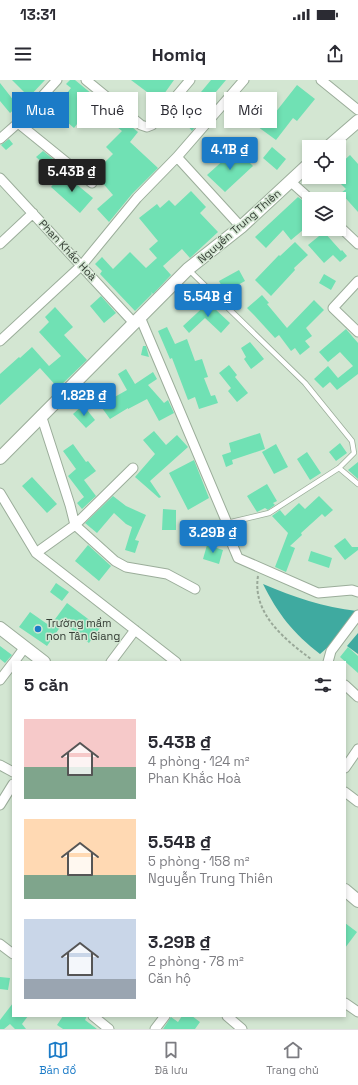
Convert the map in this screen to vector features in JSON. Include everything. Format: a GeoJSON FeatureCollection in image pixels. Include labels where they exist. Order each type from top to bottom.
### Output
{"type":"FeatureCollection","features":[{"type":"Feature","properties":{"kind":"street"},"geometry":{"type":"LineString","coordinates":[[46,92],[57,80]]}},
{"type":"Feature","properties":{"kind":"street"},"geometry":{"type":"LineString","coordinates":[[86,80],[141,125],[148,127],[152,125],[190,80]]}},
{"type":"Feature","properties":{"kind":"street"},"geometry":{"type":"LineString","coordinates":[[0,341],[82,264],[137,198],[177,157],[244,80]]}},
{"type":"Feature","properties":{"kind":"street"},"geometry":{"type":"LineString","coordinates":[[321,80],[358,110]]}},
{"type":"Feature","properties":{"kind":"street"},"geometry":{"type":"LineString","coordinates":[[336,140],[358,121]]}},
{"type":"Feature","properties":{"kind":"street"},"geometry":{"type":"LineString","coordinates":[[0,139],[12,128]]}},
{"type":"Feature","properties":{"kind":"street"},"geometry":{"type":"LineString","coordinates":[[24,128],[92,183]]}},
{"type":"Feature","properties":{"kind":"street"},"geometry":{"type":"LineString","coordinates":[[177,157],[241,227]]}},
{"type":"Feature","properties":{"kind":"street","name":"Nguyễn Trung Thiên"},"geometry":{"type":"LineString","coordinates":[[0,458],[41,415],[188,269],[241,227],[302,170]]}},
{"type":"Feature","properties":{"kind":"street","name":"Phan Khắc Hoà"},"geometry":{"type":"LineString","coordinates":[[0,178],[137,320],[227,523],[230,539],[238,558],[260,567]]}},
{"type":"Feature","properties":{"kind":"street"},"geometry":{"type":"LineString","coordinates":[[290,181],[302,192]]}},
{"type":"Feature","properties":{"kind":"street"},"geometry":{"type":"LineString","coordinates":[[0,244],[33,213]]}},
{"type":"Feature","properties":{"kind":"street"},"geometry":{"type":"LineString","coordinates":[[346,233],[358,244]]}},
{"type":"Feature","properties":{"kind":"street"},"geometry":{"type":"LineString","coordinates":[[358,281],[333,308],[358,332]]}},
{"type":"Feature","properties":{"kind":"street"},"geometry":{"type":"LineString","coordinates":[[41,415],[75,525],[116,561],[126,567],[167,574],[195,589]]}},
{"type":"Feature","properties":{"kind":"street"},"geometry":{"type":"LineString","coordinates":[[36,553],[75,525],[134,468]]}},
{"type":"Feature","properties":{"kind":"street"},"geometry":{"type":"LineString","coordinates":[[0,493],[36,553],[175,661]]}},
{"type":"Feature","properties":{"kind":"street"},"geometry":{"type":"LineString","coordinates":[[260,567],[318,593],[352,590],[358,592]]}},
{"type":"Feature","properties":{"kind":"street"},"geometry":{"type":"LineString","coordinates":[[328,661],[331,651],[358,615]]}},
{"type":"Feature","properties":{"kind":"street"},"geometry":{"type":"LineString","coordinates":[[0,628],[43,661]]}},
{"type":"Feature","properties":{"kind":"street"},"geometry":{"type":"LineString","coordinates":[[112,661],[135,630]]}},
{"type":"Feature","properties":{"kind":"street"},"geometry":{"type":"LineString","coordinates":[[14,661],[25,647]]}},
{"type":"Feature","properties":{"kind":"street"},"geometry":{"type":"LineString","coordinates":[[0,680],[12,663]]}},
{"type":"Feature","properties":{"kind":"street"},"geometry":{"type":"LineString","coordinates":[[346,686],[358,697]]}},
{"type":"Feature","properties":{"kind":"street"},"geometry":{"type":"LineString","coordinates":[[346,767],[358,749]]}},
{"type":"Feature","properties":{"kind":"street"},"geometry":{"type":"LineString","coordinates":[[0,765],[12,771]]}},
{"type":"Feature","properties":{"kind":"street"},"geometry":{"type":"LineString","coordinates":[[0,805],[12,786]]}},
{"type":"Feature","properties":{"kind":"street"},"geometry":{"type":"LineString","coordinates":[[346,793],[358,802]]}},
{"type":"Feature","properties":{"kind":"street"},"geometry":{"type":"LineString","coordinates":[[346,891],[358,901]]}},
{"type":"Feature","properties":{"kind":"street"},"geometry":{"type":"LineString","coordinates":[[0,944],[12,953]]}},
{"type":"Feature","properties":{"kind":"street"},"geometry":{"type":"LineString","coordinates":[[346,1004],[358,1012]]}},
{"type":"Feature","properties":{"kind":"street"},"geometry":{"type":"LineString","coordinates":[[94,1017],[109,1029]]}},
{"type":"Feature","properties":{"kind":"street"},"geometry":{"type":"LineString","coordinates":[[155,1029],[164,1017]]}},
{"type":"Feature","properties":{"kind":"street"},"geometry":{"type":"LineString","coordinates":[[228,1017],[242,1029]]}},
{"type":"Feature","properties":{"kind":"lane"},"geometry":{"type":"LineString","coordinates":[[188,269],[305,383],[352,441],[354,453],[339,468],[269,513],[227,523]]}},
{"type":"Feature","properties":{"kind":"lane"},"geometry":{"type":"LineString","coordinates":[[339,468],[358,484]]}},
{"type":"Feature","properties":{"kind":"path"},"geometry":{"type":"LineString","coordinates":[[260,567],[256,588],[261,606],[268,619],[293,646],[311,659]]}},
{"type":"Feature","properties":{"kind":"water"},"geometry":{"type":"Polygon","coordinates":[[[263,584],[309,601],[357,611],[328,647],[320,654],[294,631],[274,605],[263,584]]]}},
{"type":"Feature","properties":{"kind":"water"},"geometry":{"type":"Polygon","coordinates":[[[358,633],[358,654],[347,646],[358,633]]]}},
{"type":"Feature","properties":{"kind":"building"},"geometry":{"type":"Polygon","coordinates":[[[12,80],[45,80],[34,92],[24,92],[12,80]]]}},
{"type":"Feature","properties":{"kind":"building"},"geometry":{"type":"Polygon","coordinates":[[[70,80],[75,80],[90,92],[77,92],[77,124],[74,128],[69,124],[69,92],[68,92],[71,88],[66,84],[70,80]]]}},
{"type":"Feature","properties":{"kind":"building"},"geometry":{"type":"Polygon","coordinates":[[[131,80],[174,80],[165,92],[147,92],[131,80]]]}},
{"type":"Feature","properties":{"kind":"building"},"geometry":{"type":"Polygon","coordinates":[[[211,80],[226,80],[216,92],[201,92],[211,80]]]}},
{"type":"Feature","properties":{"kind":"building"},"geometry":{"type":"Polygon","coordinates":[[[0,83],[12,98],[12,111],[10,113],[0,101],[0,83]]]}},
{"type":"Feature","properties":{"kind":"building"},"geometry":{"type":"Polygon","coordinates":[[[297,85],[315,99],[297,121],[293,118],[276,140],[259,128],[277,128],[277,110],[297,85]]]}},
{"type":"Feature","properties":{"kind":"building"},"geometry":{"type":"Polygon","coordinates":[[[118,128],[133,128],[138,132],[130,142],[158,168],[132,194],[109,222],[97,209],[113,195],[94,173],[113,154],[106,147],[122,131],[118,128]]]}},
{"type":"Feature","properties":{"kind":"building"},"geometry":{"type":"Polygon","coordinates":[[[9,139],[13,144],[6,150],[1,145],[9,139]]]}},
{"type":"Feature","properties":{"kind":"building"},"geometry":{"type":"Polygon","coordinates":[[[272,147],[286,159],[277,170],[263,158],[272,147]]]}},
{"type":"Feature","properties":{"kind":"building"},"geometry":{"type":"Polygon","coordinates":[[[236,149],[253,166],[225,192],[207,175],[236,149]]]}},
{"type":"Feature","properties":{"kind":"building"},"geometry":{"type":"Polygon","coordinates":[[[43,151],[62,166],[55,174],[36,157],[43,151]]]}},
{"type":"Feature","properties":{"kind":"building"},"geometry":{"type":"Polygon","coordinates":[[[350,155],[358,164],[358,212],[346,199],[346,192],[342,192],[346,189],[341,184],[346,184],[346,159],[350,155]]]}},
{"type":"Feature","properties":{"kind":"building"},"geometry":{"type":"Polygon","coordinates":[[[63,173],[93,198],[80,213],[51,187],[63,173]]]}},
{"type":"Feature","properties":{"kind":"building"},"geometry":{"type":"Polygon","coordinates":[[[191,191],[206,207],[200,213],[218,232],[190,258],[182,249],[163,266],[171,275],[153,294],[151,292],[152,294],[135,311],[100,274],[102,271],[95,264],[102,257],[113,269],[130,252],[146,268],[157,258],[149,249],[158,241],[139,218],[157,204],[160,208],[169,200],[175,206],[191,191]]]}},
{"type":"Feature","properties":{"kind":"building"},"geometry":{"type":"Polygon","coordinates":[[[298,197],[302,200],[302,231],[291,240],[283,230],[266,248],[255,237],[298,197]]]}},
{"type":"Feature","properties":{"kind":"building"},"geometry":{"type":"Polygon","coordinates":[[[319,236],[328,236],[347,256],[340,262],[333,255],[324,263],[308,245],[319,236]]]}},
{"type":"Feature","properties":{"kind":"building"},"geometry":{"type":"Polygon","coordinates":[[[295,242],[308,255],[294,268],[295,270],[271,296],[255,280],[279,255],[280,256],[295,242]]]}},
{"type":"Feature","properties":{"kind":"building"},"geometry":{"type":"Polygon","coordinates":[[[239,270],[245,281],[225,292],[219,281],[239,270]]]}},
{"type":"Feature","properties":{"kind":"building"},"geometry":{"type":"Polygon","coordinates":[[[324,274],[336,281],[331,290],[319,283],[324,274]]]}},
{"type":"Feature","properties":{"kind":"building"},"geometry":{"type":"Polygon","coordinates":[[[262,295],[269,303],[267,304],[287,328],[314,300],[324,310],[306,328],[312,336],[305,341],[310,347],[300,355],[295,348],[291,351],[279,335],[275,338],[247,308],[262,295]]]}},
{"type":"Feature","properties":{"kind":"building"},"geometry":{"type":"Polygon","coordinates":[[[101,296],[116,313],[104,323],[90,306],[101,296]]]}},
{"type":"Feature","properties":{"kind":"building"},"geometry":{"type":"Polygon","coordinates":[[[211,300],[217,307],[215,309],[230,323],[221,333],[205,318],[189,333],[183,326],[211,300]]]}},
{"type":"Feature","properties":{"kind":"building"},"geometry":{"type":"Polygon","coordinates":[[[55,307],[73,327],[64,335],[87,360],[58,388],[40,368],[0,405],[0,374],[19,357],[20,358],[32,347],[49,366],[61,356],[39,332],[49,322],[45,317],[55,307]]]}},
{"type":"Feature","properties":{"kind":"building"},"geometry":{"type":"Polygon","coordinates":[[[167,327],[175,344],[187,339],[195,361],[202,359],[208,377],[204,378],[211,396],[215,395],[218,403],[199,409],[195,397],[188,400],[172,358],[170,359],[158,331],[167,327]]]}},
{"type":"Feature","properties":{"kind":"building"},"geometry":{"type":"Polygon","coordinates":[[[346,329],[358,343],[358,374],[337,390],[330,382],[323,388],[314,379],[328,366],[338,378],[353,366],[340,352],[328,362],[319,352],[346,329]]]}},
{"type":"Feature","properties":{"kind":"building"},"geometry":{"type":"Polygon","coordinates":[[[250,342],[264,359],[251,369],[244,359],[246,357],[241,348],[250,342]]]}},
{"type":"Feature","properties":{"kind":"building"},"geometry":{"type":"Polygon","coordinates":[[[143,346],[146,346],[149,357],[141,355],[143,346]]]}},
{"type":"Feature","properties":{"kind":"building"},"geometry":{"type":"Polygon","coordinates":[[[229,365],[237,375],[235,377],[248,393],[237,402],[228,391],[231,388],[219,373],[229,365]]]}},
{"type":"Feature","properties":{"kind":"building"},"geometry":{"type":"Polygon","coordinates":[[[126,369],[135,384],[153,372],[157,379],[148,385],[164,403],[168,400],[174,413],[159,421],[147,399],[110,419],[97,401],[108,394],[111,399],[127,390],[118,374],[126,369]]]}},
{"type":"Feature","properties":{"kind":"building"},"geometry":{"type":"Polygon","coordinates":[[[83,405],[95,420],[86,428],[73,414],[83,405]]]}},
{"type":"Feature","properties":{"kind":"building"},"geometry":{"type":"Polygon","coordinates":[[[154,431],[166,445],[177,435],[188,447],[150,481],[161,497],[159,498],[135,477],[155,454],[143,440],[154,431]]]}},
{"type":"Feature","properties":{"kind":"building"},"geometry":{"type":"Polygon","coordinates":[[[260,433],[265,449],[232,460],[233,464],[226,467],[222,455],[231,452],[229,443],[260,433]]]}},
{"type":"Feature","properties":{"kind":"building"},"geometry":{"type":"Polygon","coordinates":[[[340,443],[347,453],[336,461],[329,452],[340,443]]]}},
{"type":"Feature","properties":{"kind":"building"},"geometry":{"type":"Polygon","coordinates":[[[73,444],[86,462],[88,461],[96,471],[84,480],[96,496],[82,509],[77,503],[84,497],[68,476],[76,469],[63,451],[73,444]]]}},
{"type":"Feature","properties":{"kind":"building"},"geometry":{"type":"Polygon","coordinates":[[[276,444],[288,467],[274,474],[262,452],[276,444]]]}},
{"type":"Feature","properties":{"kind":"building"},"geometry":{"type":"Polygon","coordinates":[[[307,452],[321,473],[310,480],[297,459],[307,452]]]}},
{"type":"Feature","properties":{"kind":"building"},"geometry":{"type":"Polygon","coordinates":[[[194,460],[209,498],[188,510],[169,473],[194,460]]]}},
{"type":"Feature","properties":{"kind":"building"},"geometry":{"type":"Polygon","coordinates":[[[358,462],[358,479],[348,470],[358,462]]]}},
{"type":"Feature","properties":{"kind":"building"},"geometry":{"type":"Polygon","coordinates":[[[32,477],[57,504],[47,513],[22,486],[32,477]]]}},
{"type":"Feature","properties":{"kind":"building"},"geometry":{"type":"Polygon","coordinates":[[[267,484],[277,501],[273,503],[275,505],[268,510],[265,508],[257,512],[247,496],[267,484]]]}},
{"type":"Feature","properties":{"kind":"building"},"geometry":{"type":"Polygon","coordinates":[[[113,496],[126,506],[146,515],[135,540],[139,541],[135,553],[125,550],[132,527],[126,524],[114,513],[97,533],[85,523],[113,496]]]}},
{"type":"Feature","properties":{"kind":"building"},"geometry":{"type":"Polygon","coordinates":[[[319,496],[333,510],[325,517],[322,514],[301,533],[302,535],[290,546],[295,548],[286,572],[275,567],[288,533],[272,516],[280,510],[285,516],[299,503],[305,509],[319,496]]]}},
{"type":"Feature","properties":{"kind":"building"},"geometry":{"type":"Polygon","coordinates":[[[163,509],[176,510],[176,530],[162,530],[163,509]]]}},
{"type":"Feature","properties":{"kind":"building"},"geometry":{"type":"Polygon","coordinates":[[[345,538],[352,547],[358,547],[358,550],[345,560],[334,546],[345,538]]]}},
{"type":"Feature","properties":{"kind":"building"},"geometry":{"type":"Polygon","coordinates":[[[88,545],[111,566],[99,581],[75,561],[88,545]]]}},
{"type":"Feature","properties":{"kind":"building"},"geometry":{"type":"Polygon","coordinates":[[[207,545],[223,550],[219,564],[203,559],[207,545]]]}},
{"type":"Feature","properties":{"kind":"building"},"geometry":{"type":"Polygon","coordinates":[[[311,551],[332,558],[329,568],[308,561],[311,551]]]}},
{"type":"Feature","properties":{"kind":"building"},"geometry":{"type":"Polygon","coordinates":[[[56,583],[69,592],[62,601],[50,592],[56,583]]]}},
{"type":"Feature","properties":{"kind":"building"},"geometry":{"type":"Polygon","coordinates":[[[67,603],[100,628],[89,643],[63,623],[47,646],[19,627],[30,612],[50,626],[67,603]]]}},
{"type":"Feature","properties":{"kind":"building"},"geometry":{"type":"Polygon","coordinates":[[[0,646],[12,655],[5,663],[0,659],[0,646]]]}},
{"type":"Feature","properties":{"kind":"building"},"geometry":{"type":"Polygon","coordinates":[[[348,647],[358,656],[358,673],[346,661],[340,657],[348,647]]]}},
{"type":"Feature","properties":{"kind":"building"},"geometry":{"type":"Polygon","coordinates":[[[346,924],[357,932],[346,947],[346,924]]]}},
{"type":"Feature","properties":{"kind":"building"},"geometry":{"type":"Polygon","coordinates":[[[0,977],[10,978],[8,990],[0,989],[0,977]]]}},
{"type":"Feature","properties":{"kind":"building"},"geometry":{"type":"Polygon","coordinates":[[[12,1004],[12,1017],[27,1017],[22,1024],[26,1029],[15,1029],[10,1024],[4,1029],[0,1029],[0,1020],[12,1004]]]}},
{"type":"Feature","properties":{"kind":"building"},"geometry":{"type":"Polygon","coordinates":[[[62,1017],[86,1017],[85,1020],[97,1029],[63,1029],[57,1025],[62,1017]]]}},
{"type":"Feature","properties":{"kind":"building"},"geometry":{"type":"Polygon","coordinates":[[[171,1017],[178,1022],[181,1017],[193,1017],[200,1022],[195,1029],[163,1029],[171,1017]]]}},
{"type":"Feature","properties":{"kind":"place","name":"Trường mầm non Tân Giang"},"geometry":{"type":"Point","coordinates":[38,629]}}]}
